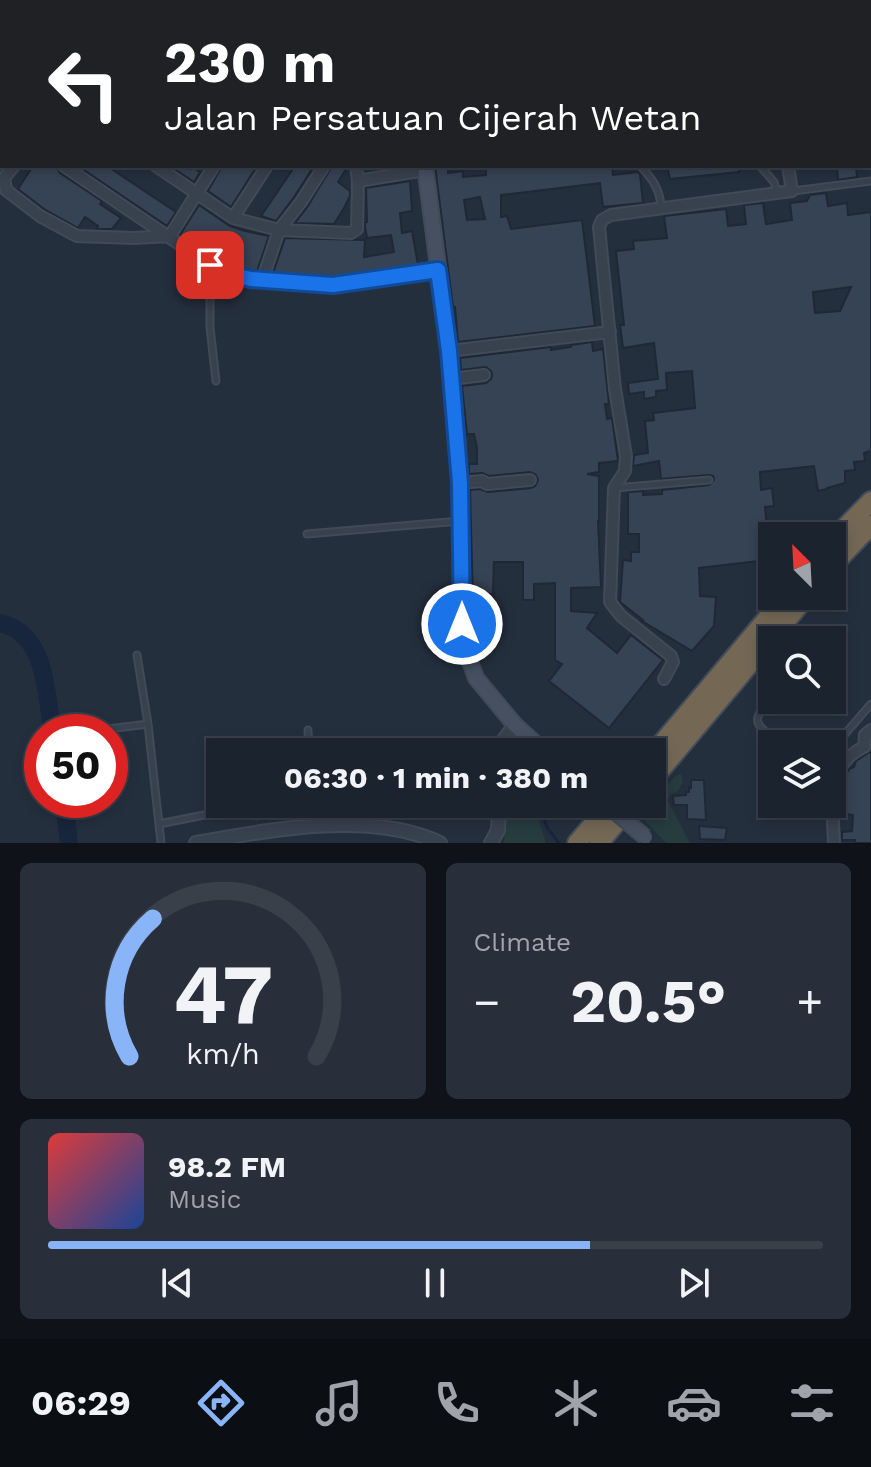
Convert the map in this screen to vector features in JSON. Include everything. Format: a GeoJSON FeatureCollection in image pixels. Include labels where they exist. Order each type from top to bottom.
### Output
{"type":"FeatureCollection","features":[{"type":"Feature","properties":{"kind":"highway"},"geometry":{"type":"LineString","coordinates":[[846,527],[871,501]]}},
{"type":"Feature","properties":{"kind":"highway"},"geometry":{"type":"LineString","coordinates":[[846,551],[871,525]]}},
{"type":"Feature","properties":{"kind":"highway"},"geometry":{"type":"LineString","coordinates":[[666,738],[774,610]]}},
{"type":"Feature","properties":{"kind":"highway"},"geometry":{"type":"LineString","coordinates":[[666,763],[795,610]]}},
{"type":"Feature","properties":{"kind":"highway"},"geometry":{"type":"LineString","coordinates":[[577,843],[597,818]]}},
{"type":"Feature","properties":{"kind":"highway"},"geometry":{"type":"LineString","coordinates":[[599,843],[620,818]]}},
{"type":"Feature","properties":{"kind":"main road"},"geometry":{"type":"LineString","coordinates":[[425,168],[449,351],[460,483],[464,645],[476,678],[529,738]]}},
{"type":"Feature","properties":{"kind":"main road"},"geometry":{"type":"LineString","coordinates":[[624,818],[648,840]]}},
{"type":"Feature","properties":{"kind":"street"},"geometry":{"type":"LineString","coordinates":[[12,168],[4,178],[6,190],[65,231],[77,236],[170,236]]}},
{"type":"Feature","properties":{"kind":"street"},"geometry":{"type":"LineString","coordinates":[[159,168],[233,218],[279,230],[354,232],[357,229],[356,168]]}},
{"type":"Feature","properties":{"kind":"street"},"geometry":{"type":"LineString","coordinates":[[170,236],[213,168]]}},
{"type":"Feature","properties":{"kind":"street"},"geometry":{"type":"LineString","coordinates":[[233,218],[266,168]]}},
{"type":"Feature","properties":{"kind":"street"},"geometry":{"type":"LineString","coordinates":[[262,281],[279,230],[323,168]]}},
{"type":"Feature","properties":{"kind":"street"},"geometry":{"type":"LineString","coordinates":[[358,181],[425,168]]}},
{"type":"Feature","properties":{"kind":"street"},"geometry":{"type":"LineString","coordinates":[[664,679],[673,662],[671,656],[621,616],[610,602],[614,488],[625,471],[626,456],[615,389],[599,227],[602,220],[611,215],[792,191],[788,168]]}},
{"type":"Feature","properties":{"kind":"street"},"geometry":{"type":"LineString","coordinates":[[79,170],[210,265],[229,275],[262,281],[333,285],[438,270]]}},
{"type":"Feature","properties":{"kind":"street"},"geometry":{"type":"LineString","coordinates":[[449,351],[610,332]]}},
{"type":"Feature","properties":{"kind":"street"},"geometry":{"type":"LineString","coordinates":[[451,379],[484,375]]}},
{"type":"Feature","properties":{"kind":"street"},"geometry":{"type":"LineString","coordinates":[[460,483],[530,480]]}},
{"type":"Feature","properties":{"kind":"street"},"geometry":{"type":"LineString","coordinates":[[505,738],[515,725]]}},
{"type":"Feature","properties":{"kind":"street"},"geometry":{"type":"LineString","coordinates":[[834,843],[835,777],[848,756],[864,747],[865,735],[871,730]]}},
{"type":"Feature","properties":{"kind":"street"},"geometry":{"type":"LineString","coordinates":[[491,843],[498,830],[498,818]]}},
{"type":"Feature","properties":{"kind":"street"},"geometry":{"type":"LineString","coordinates":[[196,843],[268,830],[314,826],[400,829],[440,843]]}},
{"type":"Feature","properties":{"kind":"lane"},"geometry":{"type":"LineString","coordinates":[[642,168],[661,195],[661,208]]}},
{"type":"Feature","properties":{"kind":"lane"},"geometry":{"type":"LineString","coordinates":[[762,168],[774,182],[777,193]]}},
{"type":"Feature","properties":{"kind":"lane"},"geometry":{"type":"LineString","coordinates":[[792,191],[871,181]]}},
{"type":"Feature","properties":{"kind":"lane"},"geometry":{"type":"LineString","coordinates":[[210,265],[210,327],[216,381]]}},
{"type":"Feature","properties":{"kind":"lane"},"geometry":{"type":"LineString","coordinates":[[614,488],[709,480]]}},
{"type":"Feature","properties":{"kind":"lane"},"geometry":{"type":"LineString","coordinates":[[307,534],[461,521]]}},
{"type":"Feature","properties":{"kind":"lane"},"geometry":{"type":"LineString","coordinates":[[137,655],[161,843]]}},
{"type":"Feature","properties":{"kind":"lane"},"geometry":{"type":"LineString","coordinates":[[846,733],[871,704]]}},
{"type":"Feature","properties":{"kind":"lane"},"geometry":{"type":"LineString","coordinates":[[128,726],[148,724]]}},
{"type":"Feature","properties":{"kind":"lane"},"geometry":{"type":"LineString","coordinates":[[308,730],[308,738]]}},
{"type":"Feature","properties":{"kind":"lane"},"geometry":{"type":"LineString","coordinates":[[159,824],[206,815]]}},
{"type":"Feature","properties":{"kind":"lane"},"geometry":{"type":"LineString","coordinates":[[314,818],[314,826]]}},
{"type":"Feature","properties":{"kind":"green space"},"geometry":{"type":"Polygon","coordinates":[[[681,774],[683,782],[678,791],[670,794],[668,801],[690,843],[666,843],[642,818],[666,818],[666,787],[681,774]]]}},
{"type":"Feature","properties":{"kind":"green space"},"geometry":{"type":"Polygon","coordinates":[[[505,818],[538,818],[546,843],[504,843],[505,818]]]}},
{"type":"Feature","properties":{"kind":"building"},"geometry":{"type":"Polygon","coordinates":[[[32,168],[57,168],[121,218],[112,229],[97,229],[98,226],[85,217],[78,228],[44,209],[18,189],[32,168]]]}},
{"type":"Feature","properties":{"kind":"building"},"geometry":{"type":"Polygon","coordinates":[[[81,168],[110,168],[176,212],[167,226],[81,168]]]}},
{"type":"Feature","properties":{"kind":"building"},"geometry":{"type":"Polygon","coordinates":[[[173,168],[193,168],[200,172],[194,182],[173,168]]]}},
{"type":"Feature","properties":{"kind":"building"},"geometry":{"type":"Polygon","coordinates":[[[221,168],[256,168],[231,207],[208,191],[221,168]]]}},
{"type":"Feature","properties":{"kind":"building"},"geometry":{"type":"Polygon","coordinates":[[[294,168],[313,168],[276,221],[261,216],[294,168]]]}},
{"type":"Feature","properties":{"kind":"building"},"geometry":{"type":"Polygon","coordinates":[[[331,168],[347,168],[338,182],[350,191],[350,196],[334,224],[295,223],[331,168]]]}},
{"type":"Feature","properties":{"kind":"building"},"geometry":{"type":"Polygon","coordinates":[[[435,168],[448,168],[448,173],[463,171],[463,177],[486,175],[489,168],[612,168],[613,175],[640,174],[643,203],[603,207],[600,183],[501,195],[501,217],[507,216],[511,229],[582,220],[595,326],[458,342],[435,168]],[[480,197],[464,200],[467,220],[485,219],[480,197]]]}},
{"type":"Feature","properties":{"kind":"building"},"geometry":{"type":"Polygon","coordinates":[[[667,168],[739,168],[739,172],[670,179],[667,168]]]}},
{"type":"Feature","properties":{"kind":"building"},"geometry":{"type":"Polygon","coordinates":[[[837,168],[856,168],[857,177],[838,180],[837,168]]]}},
{"type":"Feature","properties":{"kind":"building"},"geometry":{"type":"Polygon","coordinates":[[[410,181],[412,211],[400,213],[402,233],[412,231],[418,265],[333,277],[273,273],[285,238],[365,240],[364,257],[394,252],[391,235],[367,238],[366,188],[410,181]]]}},
{"type":"Feature","properties":{"kind":"building"},"geometry":{"type":"Polygon","coordinates":[[[826,193],[828,206],[847,203],[848,215],[871,212],[871,451],[864,453],[865,461],[854,462],[855,470],[845,471],[845,483],[818,491],[814,466],[760,472],[761,490],[772,488],[774,506],[765,507],[766,522],[758,522],[758,561],[699,568],[700,596],[716,597],[714,626],[692,651],[642,621],[620,602],[623,560],[631,561],[631,552],[639,552],[639,534],[628,534],[628,492],[662,494],[662,490],[709,485],[714,480],[709,475],[661,479],[659,461],[633,466],[634,455],[648,453],[645,421],[654,420],[653,413],[695,408],[692,371],[666,373],[667,390],[656,391],[656,397],[644,399],[644,392],[629,394],[628,383],[658,379],[654,343],[623,348],[620,325],[624,325],[616,251],[634,249],[633,241],[667,238],[664,216],[726,209],[728,226],[746,224],[744,205],[763,203],[766,224],[792,220],[790,203],[807,201],[810,195],[826,193]],[[851,287],[813,292],[815,313],[840,311],[851,287]]]}},
{"type":"Feature","properties":{"kind":"building"},"geometry":{"type":"Polygon","coordinates":[[[199,205],[230,226],[269,236],[257,271],[225,265],[180,235],[199,205]]]}},
{"type":"Feature","properties":{"kind":"building"},"geometry":{"type":"Polygon","coordinates":[[[592,342],[593,351],[603,349],[609,404],[605,404],[607,419],[612,418],[618,461],[599,463],[599,472],[587,474],[599,476],[601,587],[571,588],[571,611],[597,613],[587,628],[617,653],[631,635],[663,660],[609,728],[549,681],[562,664],[555,660],[555,583],[534,584],[534,600],[523,600],[523,562],[494,562],[490,600],[473,600],[470,490],[488,492],[531,488],[538,480],[530,472],[489,476],[469,474],[469,464],[477,464],[477,448],[474,434],[467,434],[462,386],[486,383],[492,375],[486,367],[461,370],[460,358],[551,347],[551,350],[592,342]]]}},
{"type":"Feature","properties":{"kind":"building"},"geometry":{"type":"Polygon","coordinates":[[[871,751],[871,843],[842,840],[842,832],[852,831],[853,815],[846,814],[846,775],[856,761],[871,751]]]}},
{"type":"Feature","properties":{"kind":"building"},"geometry":{"type":"Polygon","coordinates":[[[691,780],[704,780],[706,820],[687,819],[687,805],[674,805],[673,796],[686,795],[691,788],[691,780]]]}},
{"type":"Feature","properties":{"kind":"building"},"geometry":{"type":"Polygon","coordinates":[[[699,826],[727,828],[725,840],[700,839],[699,826]]]}},
{"type":"Feature","properties":{"kind":"waterway"},"geometry":{"type":"LineString","coordinates":[[0,623],[15,629],[27,639],[35,652],[50,714]]}},
{"type":"Feature","properties":{"kind":"waterway"},"geometry":{"type":"LineString","coordinates":[[66,818],[69,843]]}},
{"type":"Feature","properties":{"kind":"waterway"},"geometry":{"type":"LineString","coordinates":[[543,818],[559,843]]}},
{"type":"Feature","properties":{"kind":"route"},"geometry":{"type":"LineString","coordinates":[[210,265],[229,275],[262,281],[333,285],[438,270],[449,351],[460,483],[462,624]]}}]}
